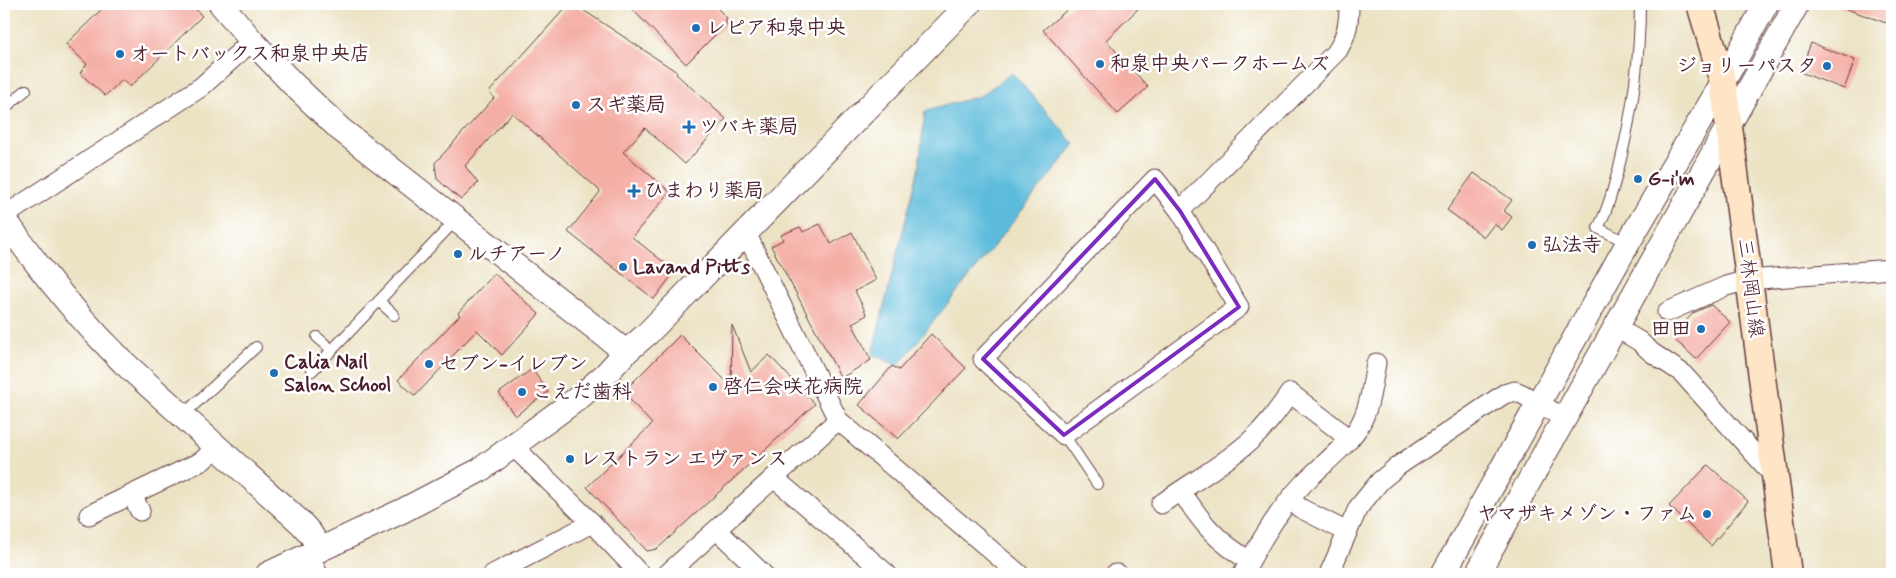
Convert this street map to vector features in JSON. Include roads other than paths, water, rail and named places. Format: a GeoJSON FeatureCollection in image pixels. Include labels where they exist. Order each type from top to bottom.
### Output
{"type":"FeatureCollection","features":[{"type":"Feature","properties":{"kind":"main road","name":"三林岡山線"},"geometry":{"type":"LineString","coordinates":[[1700,4],[1723,82],[1788,574]]}},
{"type":"Feature","properties":{"kind":"street"},"geometry":{"type":"LineString","coordinates":[[221,4],[292,84],[340,129],[626,352]]}},
{"type":"Feature","properties":{"kind":"street"},"geometry":{"type":"LineString","coordinates":[[268,574],[316,560],[402,511],[480,470],[581,396],[647,334],[969,4]]}},
{"type":"Feature","properties":{"kind":"street"},"geometry":{"type":"LineString","coordinates":[[1180,211],[1338,50],[1346,36],[1349,4]]}},
{"type":"Feature","properties":{"kind":"street"},"geometry":{"type":"LineString","coordinates":[[1442,574],[1540,403],[1628,243],[1723,82],[1766,4]]}},
{"type":"Feature","properties":{"kind":"street"},"geometry":{"type":"LineString","coordinates":[[1477,574],[1798,4]]}},
{"type":"Feature","properties":{"kind":"street"},"geometry":{"type":"LineString","coordinates":[[252,41],[201,87],[4,217],[30,256],[64,300],[123,362],[301,523],[310,533],[316,560]]}},
{"type":"Feature","properties":{"kind":"street"},"geometry":{"type":"LineString","coordinates":[[1154,179],[1180,211],[1239,308],[1064,435],[983,359],[1154,179]]}},
{"type":"Feature","properties":{"kind":"street"},"geometry":{"type":"LineString","coordinates":[[746,233],[838,420],[1019,574]]}},
{"type":"Feature","properties":{"kind":"street"},"geometry":{"type":"LineString","coordinates":[[1666,312],[1726,286],[1748,280],[1892,268]]}},
{"type":"Feature","properties":{"kind":"street"},"geometry":{"type":"LineString","coordinates":[[1615,327],[1639,341],[1651,352],[1682,373],[1775,477]]}},
{"type":"Feature","properties":{"kind":"street"},"geometry":{"type":"LineString","coordinates":[[1181,490],[1202,521],[1246,568],[1261,540],[1291,500],[1315,472],[1349,440],[1359,427],[1369,404],[1376,363]]}},
{"type":"Feature","properties":{"kind":"street"},"geometry":{"type":"LineString","coordinates":[[1329,574],[1358,508],[1380,481],[1398,466],[1504,394],[1515,391],[1540,403],[1566,419]]}},
{"type":"Feature","properties":{"kind":"street"},"geometry":{"type":"LineString","coordinates":[[1162,504],[1232,456],[1250,441],[1276,414],[1290,393],[1349,440]]}},
{"type":"Feature","properties":{"kind":"street"},"geometry":{"type":"LineString","coordinates":[[667,574],[838,420]]}},
{"type":"Feature","properties":{"kind":"street"},"geometry":{"type":"LineString","coordinates":[[514,446],[592,523],[640,574]]}},
{"type":"Feature","properties":{"kind":"street"},"geometry":{"type":"LineString","coordinates":[[89,516],[136,503],[202,461],[217,447]]}},
{"type":"Feature","properties":{"kind":"street"},"geometry":{"type":"LineString","coordinates":[[774,478],[887,574]]}},
{"type":"Feature","properties":{"kind":"street"},"geometry":{"type":"LineString","coordinates":[[1291,500],[1300,508],[1347,532]]}},
{"type":"Feature","properties":{"kind":"street"},"geometry":{"type":"LineString","coordinates":[[493,574],[592,523]]}},
{"type":"Feature","properties":{"kind":"street"},"geometry":{"type":"LineString","coordinates":[[717,530],[763,574]]}},
{"type":"Feature","properties":{"kind":"lane"},"geometry":{"type":"LineString","coordinates":[[1628,243],[1598,228],[1610,202],[1625,142],[1639,59],[1640,4]]}},
{"type":"Feature","properties":{"kind":"lane"},"geometry":{"type":"LineString","coordinates":[[4,110],[26,90]]}},
{"type":"Feature","properties":{"kind":"lane"},"geometry":{"type":"LineString","coordinates":[[312,371],[456,220]]}},
{"type":"Feature","properties":{"kind":"lane"},"geometry":{"type":"LineString","coordinates":[[378,301],[394,315]]}},
{"type":"Feature","properties":{"kind":"lane"},"geometry":{"type":"LineString","coordinates":[[317,337],[332,350]]}},
{"type":"Feature","properties":{"kind":"lane"},"geometry":{"type":"LineString","coordinates":[[182,416],[256,347]]}},
{"type":"Feature","properties":{"kind":"lane"},"geometry":{"type":"LineString","coordinates":[[1064,435],[1097,484]]}},
{"type":"Feature","properties":{"kind":"water"},"geometry":{"type":"Polygon","coordinates":[[[1012,73],[1075,144],[898,366],[872,354],[919,167],[925,111],[980,96],[1012,73]]]}},
{"type":"Feature","properties":{"kind":"place","name":"レピア和泉中央"},"geometry":{"type":"Point","coordinates":[696,28]}},
{"type":"Feature","properties":{"kind":"place","name":"オートバックス和泉中央店"},"geometry":{"type":"Point","coordinates":[120,54]}},
{"type":"Feature","properties":{"kind":"place","name":"和泉中央パークホームズ"},"geometry":{"type":"Point","coordinates":[1100,64]}},
{"type":"Feature","properties":{"kind":"place","name":"ジョリーパスタ"},"geometry":{"type":"Point","coordinates":[1827,66]}},
{"type":"Feature","properties":{"kind":"place","name":"スギ薬局"},"geometry":{"type":"Point","coordinates":[576,105]}},
{"type":"Feature","properties":{"kind":"place","name":"ツバキ薬局"},"geometry":{"type":"Point","coordinates":[689,127]}},
{"type":"Feature","properties":{"kind":"place","name":"G-i'm"},"geometry":{"type":"Point","coordinates":[1638,179]}},
{"type":"Feature","properties":{"kind":"place","name":"ひまわり薬局"},"geometry":{"type":"Point","coordinates":[634,191]}},
{"type":"Feature","properties":{"kind":"place","name":"弘法寺"},"geometry":{"type":"Point","coordinates":[1532,245]}},
{"type":"Feature","properties":{"kind":"place","name":"ルチアーノ"},"geometry":{"type":"Point","coordinates":[458,254]}},
{"type":"Feature","properties":{"kind":"place","name":"Lavand Pitts"},"geometry":{"type":"Point","coordinates":[623,267]}},
{"type":"Feature","properties":{"kind":"place","name":"田田"},"geometry":{"type":"Point","coordinates":[1701,329]}},
{"type":"Feature","properties":{"kind":"place","name":"セブン-イレブン"},"geometry":{"type":"Point","coordinates":[429,364]}},
{"type":"Feature","properties":{"kind":"place","name":"Calia Nail Salon School"},"geometry":{"type":"Point","coordinates":[274,373]}},
{"type":"Feature","properties":{"kind":"place","name":"啓仁会咲花病院"},"geometry":{"type":"Point","coordinates":[713,387]}},
{"type":"Feature","properties":{"kind":"place","name":"こえだ歯科"},"geometry":{"type":"Point","coordinates":[522,392]}},
{"type":"Feature","properties":{"kind":"place","name":"レストラン エヴァンス"},"geometry":{"type":"Point","coordinates":[570,459]}},
{"type":"Feature","properties":{"kind":"place","name":"ヤマザキメゾン・ファム"},"geometry":{"type":"Point","coordinates":[1707,514]}}]}
